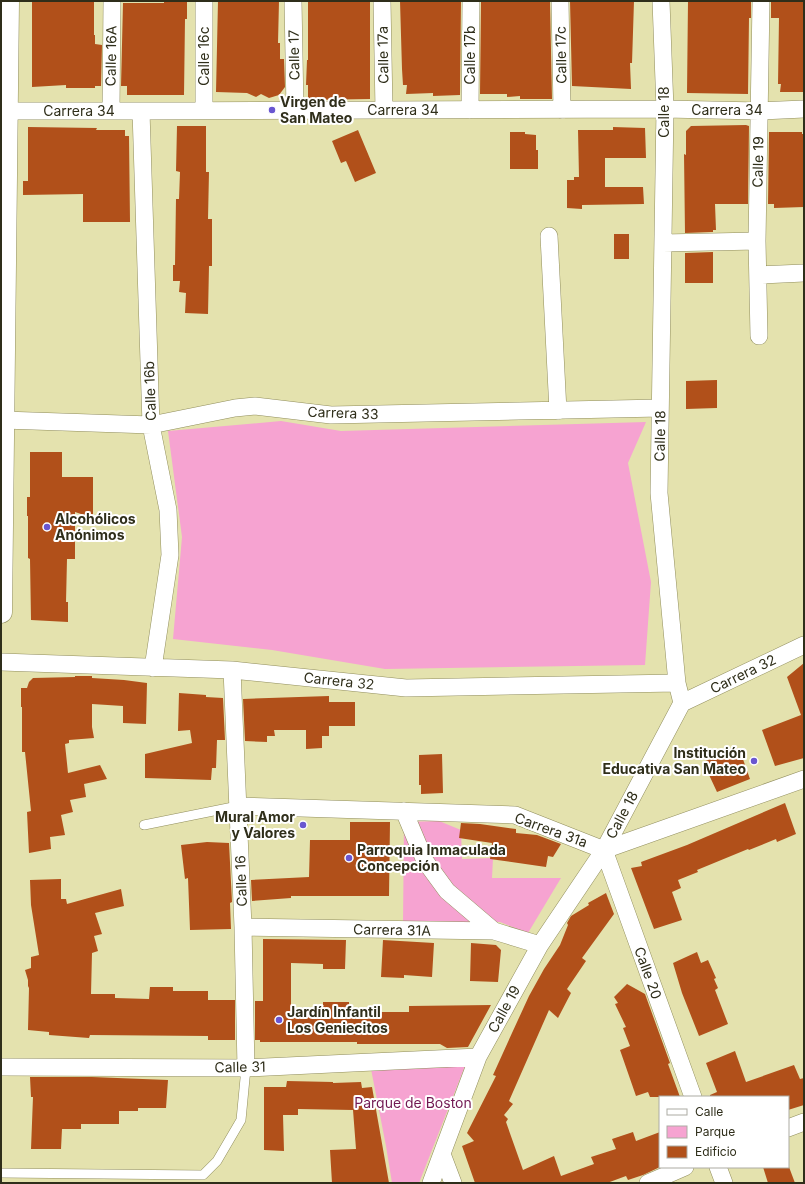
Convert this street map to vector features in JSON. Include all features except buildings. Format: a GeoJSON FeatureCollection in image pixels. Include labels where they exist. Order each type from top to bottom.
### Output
{"type":"FeatureCollection","features":[{"type":"Feature","properties":{"kind":"highway"},"geometry":{"type":"LineString","coordinates":[[1,612],[4,111],[8,1]]}},
{"type":"Feature","properties":{"kind":"street","name":"Calle 16A"},"geometry":{"type":"LineString","coordinates":[[111,110],[112,1]]}},
{"type":"Feature","properties":{"kind":"street","name":"Calle 16c"},"geometry":{"type":"LineString","coordinates":[[204,1],[204,110]]}},
{"type":"Feature","properties":{"kind":"street","name":"Calle 17"},"geometry":{"type":"LineString","coordinates":[[293,1],[295,110]]}},
{"type":"Feature","properties":{"kind":"street","name":"Calle 17a"},"geometry":{"type":"LineString","coordinates":[[382,1],[384,110]]}},
{"type":"Feature","properties":{"kind":"street","name":"Calle 17b"},"geometry":{"type":"LineString","coordinates":[[470,110],[471,1]]}},
{"type":"Feature","properties":{"kind":"street","name":"Calle 17c"},"geometry":{"type":"LineString","coordinates":[[560,1],[562,110]]}},
{"type":"Feature","properties":{"kind":"street","name":"Calle 18"},"geometry":{"type":"LineString","coordinates":[[604,850],[682,703],[677,683],[659,493],[665,109],[661,1]]}},
{"type":"Feature","properties":{"kind":"street","name":"Calle 19"},"geometry":{"type":"LineString","coordinates":[[759,336],[759,275],[757,241],[761,1]]}},
{"type":"Feature","properties":{"kind":"street","name":"Carrera 34"},"geometry":{"type":"LineString","coordinates":[[4,111],[111,110],[141,112],[204,110],[665,109],[759,111],[804,109]]}},
{"type":"Feature","properties":{"kind":"street","name":"Calle 16b"},"geometry":{"type":"LineString","coordinates":[[141,112],[151,425],[168,510],[170,555],[153,668]]}},
{"type":"Feature","properties":{"kind":"street"},"geometry":{"type":"LineString","coordinates":[[549,236],[558,410]]}},
{"type":"Feature","properties":{"kind":"street"},"geometry":{"type":"LineString","coordinates":[[663,243],[757,241]]}},
{"type":"Feature","properties":{"kind":"street"},"geometry":{"type":"LineString","coordinates":[[759,275],[804,273]]}},
{"type":"Feature","properties":{"kind":"street","name":"Carrera 33"},"geometry":{"type":"LineString","coordinates":[[3,420],[151,425],[235,408],[255,406],[331,415],[660,408]]}},
{"type":"Feature","properties":{"kind":"street","name":"Carrera 32"},"geometry":{"type":"LineString","coordinates":[[682,703],[804,644]]}},
{"type":"Feature","properties":{"kind":"street","name":"Carrera 32"},"geometry":{"type":"LineString","coordinates":[[1,662],[232,670],[406,688],[677,683]]}},
{"type":"Feature","properties":{"kind":"street","name":"Calle 16"},"geometry":{"type":"LineString","coordinates":[[232,670],[243,928],[246,1068]]}},
{"type":"Feature","properties":{"kind":"street","name":"Carrera 31a"},"geometry":{"type":"LineString","coordinates":[[238,806],[515,814],[604,850],[804,779]]}},
{"type":"Feature","properties":{"kind":"street"},"geometry":{"type":"LineString","coordinates":[[404,811],[425,861],[447,891],[494,931]]}},
{"type":"Feature","properties":{"kind":"street","name":"Calle 19"},"geometry":{"type":"LineString","coordinates":[[431,1183],[478,1057],[540,944],[604,850]]}},
{"type":"Feature","properties":{"kind":"street","name":"Calle 20"},"geometry":{"type":"LineString","coordinates":[[604,850],[693,1096]]}},
{"type":"Feature","properties":{"kind":"street","name":"Carrera 31A"},"geometry":{"type":"LineString","coordinates":[[243,928],[494,931],[540,944]]}},
{"type":"Feature","properties":{"kind":"street","name":"Calle 31"},"geometry":{"type":"LineString","coordinates":[[1,1067],[246,1068],[478,1057]]}},
{"type":"Feature","properties":{"kind":"street"},"geometry":{"type":"LineString","coordinates":[[789,1128],[804,1122]]}},
{"type":"Feature","properties":{"kind":"street"},"geometry":{"type":"LineString","coordinates":[[442,1154],[453,1183]]}},
{"type":"Feature","properties":{"kind":"street"},"geometry":{"type":"LineString","coordinates":[[648,1183],[683,1168]]}},
{"type":"Feature","properties":{"kind":"street"},"geometry":{"type":"LineString","coordinates":[[718,1168],[724,1183]]}},
{"type":"Feature","properties":{"kind":"lane"},"geometry":{"type":"LineString","coordinates":[[144,825],[238,806]]}},
{"type":"Feature","properties":{"kind":"lane"},"geometry":{"type":"LineString","coordinates":[[1,1173],[202,1175],[217,1161],[241,1120],[246,1068]]}},
{"type":"Feature","properties":{"kind":"green space"},"geometry":{"type":"Polygon","coordinates":[[[281,421],[341,431],[646,422],[628,463],[651,582],[645,665],[385,669],[272,650],[173,639],[182,537],[168,431],[281,421]]]}},
{"type":"Feature","properties":{"kind":"green space"},"geometry":{"type":"Polygon","coordinates":[[[439,821],[461,830],[462,859],[493,858],[492,878],[561,878],[528,933],[500,922],[403,924],[404,822],[439,821]]]}},
{"type":"Feature","properties":{"kind":"green space","name":"Parque de Boston"},"geometry":{"type":"Polygon","coordinates":[[[465,1066],[419,1183],[392,1183],[371,1069],[465,1066]]]}},
{"type":"Feature","properties":{"kind":"place","name":"Virgen de San Mateo"},"geometry":{"type":"Point","coordinates":[272,110]}},
{"type":"Feature","properties":{"kind":"place","name":"Alcohólicos Anónimos"},"geometry":{"type":"Point","coordinates":[47,527]}},
{"type":"Feature","properties":{"kind":"place","name":"Institución Educativa San Mateo"},"geometry":{"type":"Point","coordinates":[754,761]}},
{"type":"Feature","properties":{"kind":"place","name":"Mural Amor y Valores"},"geometry":{"type":"Point","coordinates":[303,825]}},
{"type":"Feature","properties":{"kind":"place","name":"Parroquia Inmaculada Concepción"},"geometry":{"type":"Point","coordinates":[349,858]}},
{"type":"Feature","properties":{"kind":"place","name":"Jardín Infantil Los Geniecitos"},"geometry":{"type":"Point","coordinates":[279,1020]}}]}
